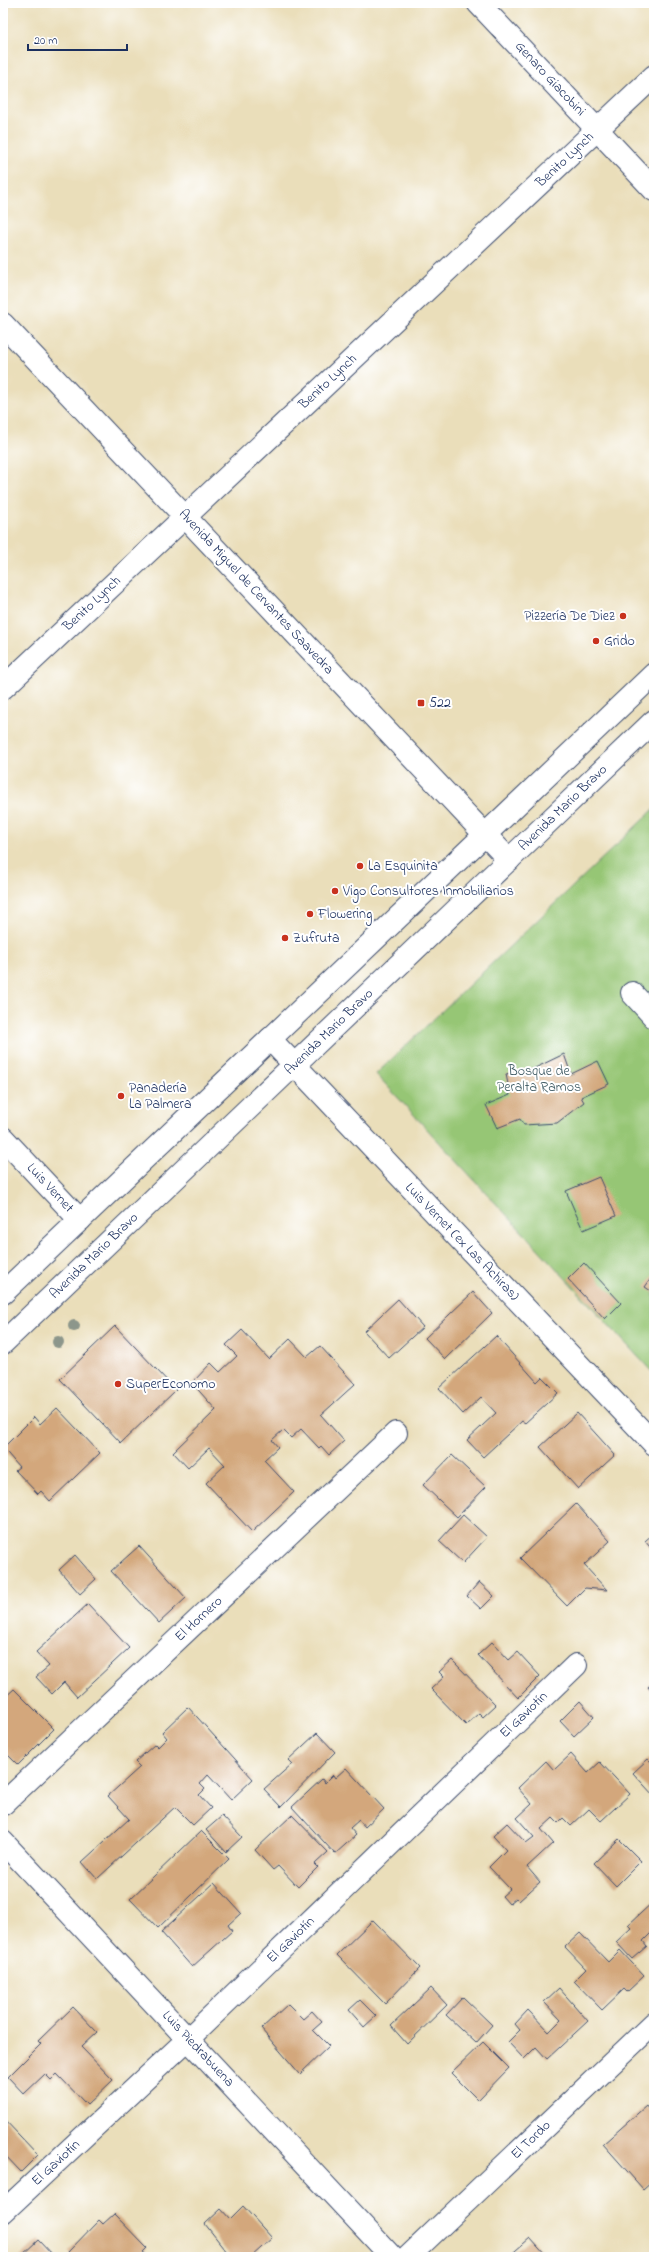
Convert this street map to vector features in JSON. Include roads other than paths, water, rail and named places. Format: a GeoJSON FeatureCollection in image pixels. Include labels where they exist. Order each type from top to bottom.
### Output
{"type":"FeatureCollection","features":[{"type":"Feature","properties":{"kind":"street","name":"Genaro Giacobini"},"geometry":{"type":"LineString","coordinates":[[478,3],[654,190]]}},
{"type":"Feature","properties":{"kind":"street","name":"Benito Lynch"},"geometry":{"type":"LineString","coordinates":[[3,688],[654,76]]}},
{"type":"Feature","properties":{"kind":"street","name":"Avenida Miguel de Cervantes Saavedra"},"geometry":{"type":"LineString","coordinates":[[3,324],[509,860]]}},
{"type":"Feature","properties":{"kind":"street"},"geometry":{"type":"LineString","coordinates":[[3,1293],[654,674]]}},
{"type":"Feature","properties":{"kind":"street","name":"Avenida Mario Bravo"},"geometry":{"type":"LineString","coordinates":[[3,1343],[654,721]]}},
{"type":"Feature","properties":{"kind":"street"},"geometry":{"type":"LineString","coordinates":[[632,993],[654,1017]]}},
{"type":"Feature","properties":{"kind":"street","name":"Luis Vernet (ex Las Achiras)"},"geometry":{"type":"LineString","coordinates":[[270,1040],[654,1444]]}},
{"type":"Feature","properties":{"kind":"street","name":"Luis Vernet"},"geometry":{"type":"LineString","coordinates":[[3,1138],[80,1220]]}},
{"type":"Feature","properties":{"kind":"street","name":"El Hornero"},"geometry":{"type":"LineString","coordinates":[[3,1804],[396,1433]]}},
{"type":"Feature","properties":{"kind":"street","name":"El Gaviotín"},"geometry":{"type":"LineString","coordinates":[[3,2212],[188,2039],[576,1665]]}},
{"type":"Feature","properties":{"kind":"street","name":"Luis Piedrabuena"},"geometry":{"type":"LineString","coordinates":[[3,1842],[392,2257]]}},
{"type":"Feature","properties":{"kind":"street","name":"El Tordo"},"geometry":{"type":"LineString","coordinates":[[408,2257],[654,2023]]}},
{"type":"Feature","properties":{"kind":"place","name":"Pizzería De Diez"},"geometry":{"type":"Point","coordinates":[623,616]}},
{"type":"Feature","properties":{"kind":"place","name":"Grido"},"geometry":{"type":"Point","coordinates":[596,641]}},
{"type":"Feature","properties":{"kind":"place","name":"522"},"geometry":{"type":"Point","coordinates":[421,703]}},
{"type":"Feature","properties":{"kind":"place","name":"La Esquinita"},"geometry":{"type":"Point","coordinates":[360,866]}},
{"type":"Feature","properties":{"kind":"place","name":"Vigo Consultores Inmobiliarios"},"geometry":{"type":"Point","coordinates":[335,891]}},
{"type":"Feature","properties":{"kind":"place","name":"Flowering"},"geometry":{"type":"Point","coordinates":[310,914]}},
{"type":"Feature","properties":{"kind":"place","name":"Zufruta"},"geometry":{"type":"Point","coordinates":[285,938]}},
{"type":"Feature","properties":{"kind":"place","name":"Panadería La Palmera"},"geometry":{"type":"Point","coordinates":[121,1096]}},
{"type":"Feature","properties":{"kind":"place","name":"SuperEconomo"},"geometry":{"type":"Point","coordinates":[118,1384]}},
{"type":"Feature","properties":{"kind":"park label","name":"Bosque de Peralta Ramos"},"geometry":{"type":"Point","coordinates":[539,1080]}}]}
